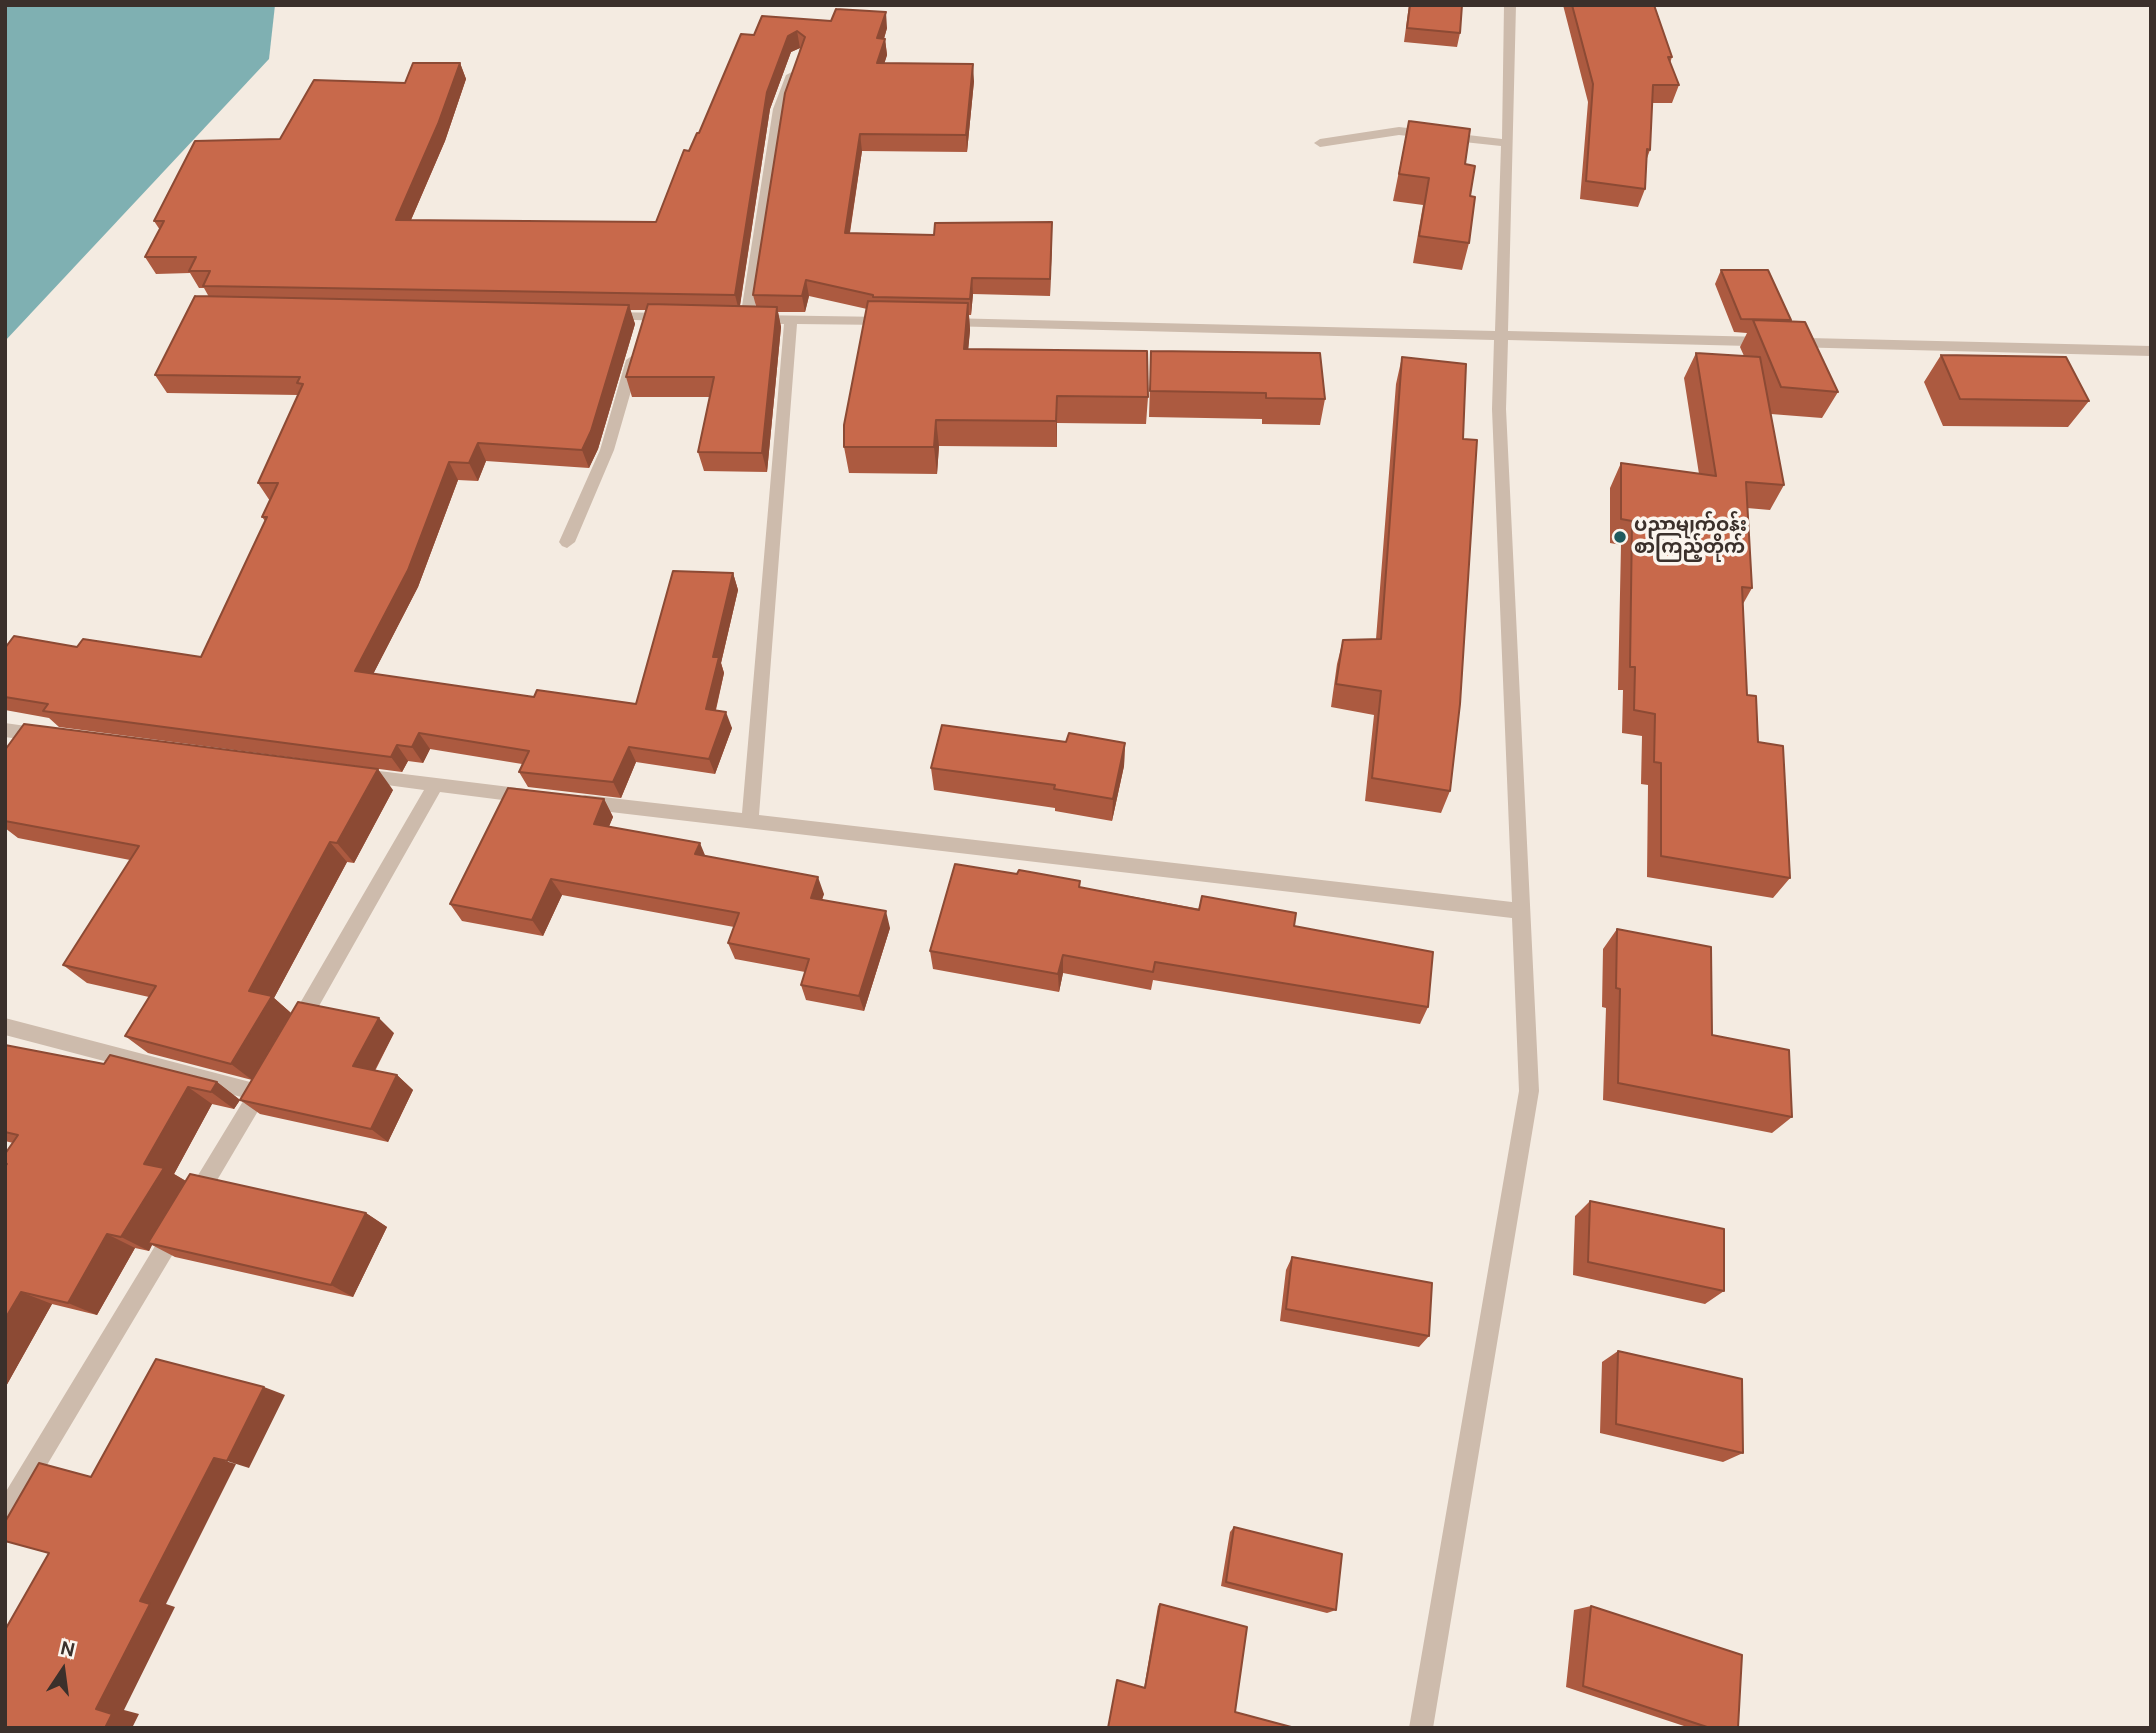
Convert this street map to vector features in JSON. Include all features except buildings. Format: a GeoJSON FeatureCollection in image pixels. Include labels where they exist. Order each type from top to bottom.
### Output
{"type":"FeatureCollection","features":[{"type":"Feature","properties":{"kind":"street"},"geometry":{"type":"LineString","coordinates":[[1421,1728],[1529,1091],[1499,409],[1510,5]]}},
{"type":"Feature","properties":{"kind":"street"},"geometry":{"type":"LineString","coordinates":[[795,65],[779,109],[740,318],[902,321]]}},
{"type":"Feature","properties":{"kind":"street"},"geometry":{"type":"LineString","coordinates":[[1320,144],[1399,131],[1508,142]]}},
{"type":"Feature","properties":{"kind":"street"},"geometry":{"type":"LineString","coordinates":[[590,316],[642,330],[684,317]]}},
{"type":"Feature","properties":{"kind":"street"},"geometry":{"type":"LineString","coordinates":[[750,821],[791,319]]}},
{"type":"Feature","properties":{"kind":"street"},"geometry":{"type":"LineString","coordinates":[[930,322],[2151,351]]}},
{"type":"Feature","properties":{"kind":"street"},"geometry":{"type":"LineString","coordinates":[[567,542],[607,450],[642,330]]}},
{"type":"Feature","properties":{"kind":"street"},"geometry":{"type":"LineString","coordinates":[[5,730],[61,737]]}},
{"type":"Feature","properties":{"kind":"street"},"geometry":{"type":"LineString","coordinates":[[352,775],[545,798]]}},
{"type":"Feature","properties":{"kind":"street"},"geometry":{"type":"LineString","coordinates":[[288,1043],[435,786]]}},
{"type":"Feature","properties":{"kind":"street"},"geometry":{"type":"LineString","coordinates":[[572,801],[1521,911]]}},
{"type":"Feature","properties":{"kind":"street"},"geometry":{"type":"LineString","coordinates":[[5,1026],[259,1093]]}},
{"type":"Feature","properties":{"kind":"street"},"geometry":{"type":"LineString","coordinates":[[5,1514],[269,1075]]}},
{"type":"Feature","properties":{"kind":"water"},"geometry":{"type":"Polygon","coordinates":[[[5,5],[275,5],[269,59],[5,341],[5,5]]]}},
{"type":"Feature","properties":{"kind":"place","name":"ပညာမျက်ဝန်း စာကြည့်တိုက်"},"geometry":{"type":"Point","coordinates":[1620,537]}}]}
